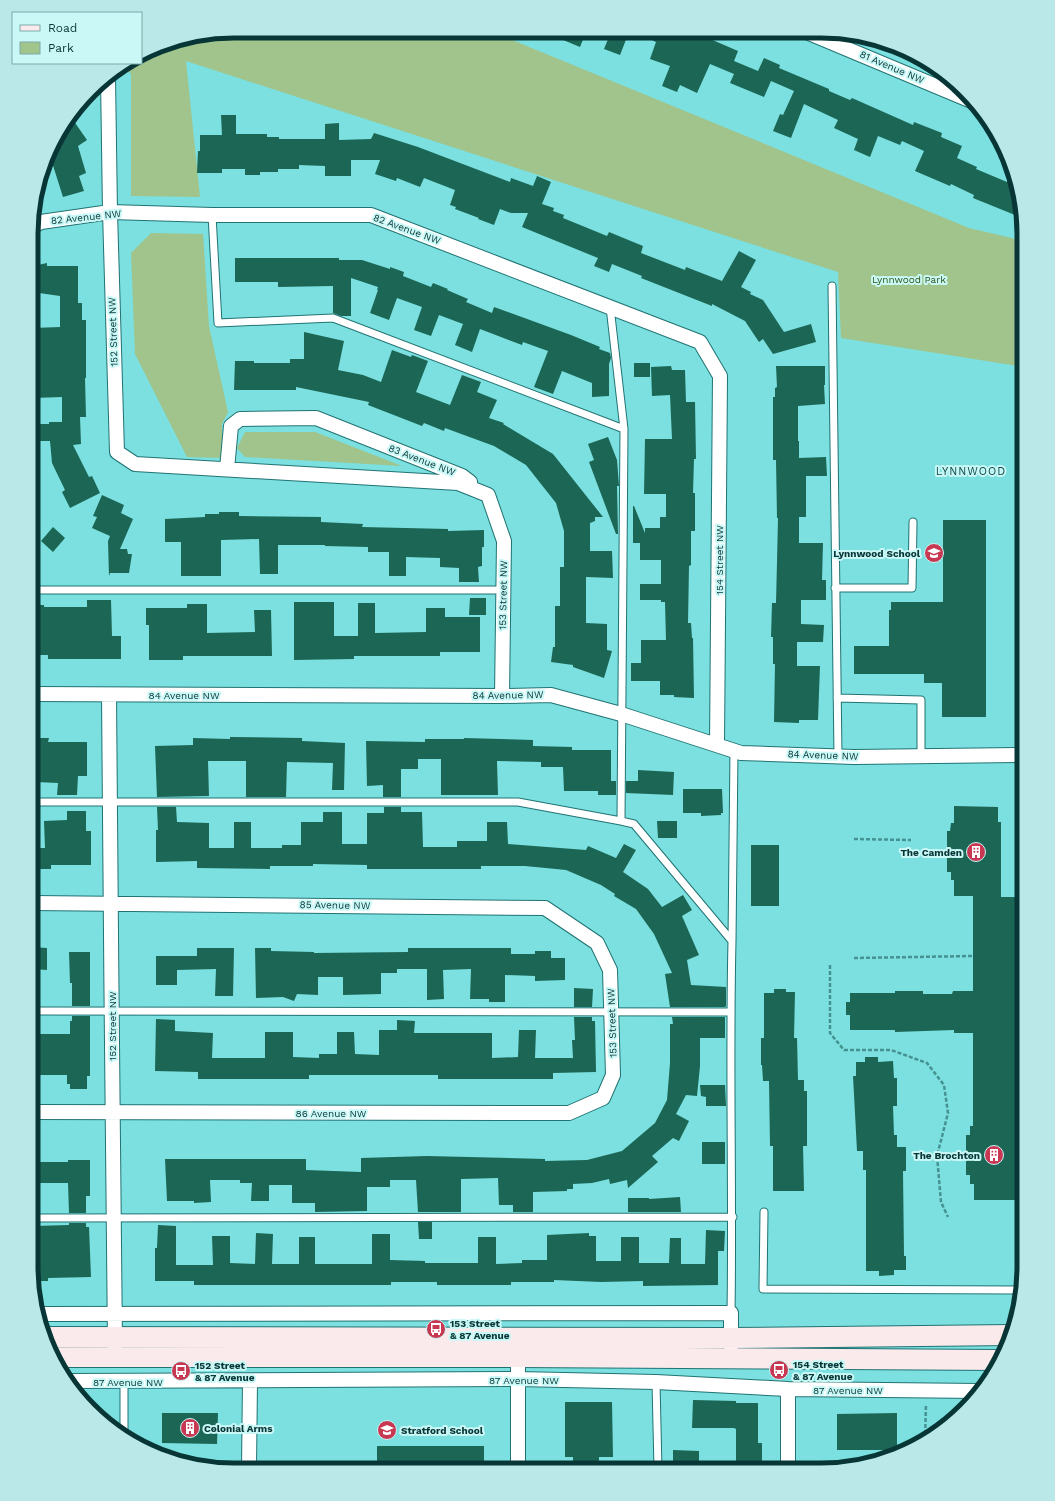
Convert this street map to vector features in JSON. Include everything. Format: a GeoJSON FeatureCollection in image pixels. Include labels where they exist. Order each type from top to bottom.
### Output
{"type":"FeatureCollection","features":[{"type":"Feature","properties":{"kind":"main road"},"geometry":{"type":"LineString","coordinates":[[51,1337],[731,1338],[1005,1335]]}},
{"type":"Feature","properties":{"kind":"main road"},"geometry":{"type":"LineString","coordinates":[[60,1357],[518,1357],[994,1360]]}},
{"type":"Feature","properties":{"kind":"street","name":"81 Avenue NW"},"geometry":{"type":"LineString","coordinates":[[821,38],[961,97]]}},
{"type":"Feature","properties":{"kind":"street","name":"152 Street NW"},"geometry":{"type":"LineString","coordinates":[[108,84],[117,452]]}},
{"type":"Feature","properties":{"kind":"street","name":"82 Avenue NW"},"geometry":{"type":"LineString","coordinates":[[38,223],[110,212],[212,215],[371,215],[700,342],[720,376]]}},
{"type":"Feature","properties":{"kind":"street","name":"154 Street NW"},"geometry":{"type":"LineString","coordinates":[[717,744],[720,376]]}},
{"type":"Feature","properties":{"kind":"street","name":"83 Avenue NW"},"geometry":{"type":"LineString","coordinates":[[227,469],[231,426],[240,419],[316,418],[462,476],[488,495]]}},
{"type":"Feature","properties":{"kind":"street","name":"83 Avenue NW"},"geometry":{"type":"LineString","coordinates":[[117,452],[135,464],[458,482],[488,495]]}},
{"type":"Feature","properties":{"kind":"street","name":"153 Street NW"},"geometry":{"type":"LineString","coordinates":[[488,495],[504,541],[502,696]]}},
{"type":"Feature","properties":{"kind":"street","name":"84 Avenue NW"},"geometry":{"type":"LineString","coordinates":[[38,694],[502,696],[551,694],[621,714],[741,752],[838,756],[1017,755]]}},
{"type":"Feature","properties":{"kind":"street","name":"152 Street NW"},"geometry":{"type":"LineString","coordinates":[[109,694],[115,1357]]}},
{"type":"Feature","properties":{"kind":"street","name":"85 Avenue NW"},"geometry":{"type":"LineString","coordinates":[[38,903],[545,908],[597,943],[610,970]]}},
{"type":"Feature","properties":{"kind":"street","name":"153 Street NW"},"geometry":{"type":"LineString","coordinates":[[610,970],[613,1075]]}},
{"type":"Feature","properties":{"kind":"street","name":"86 Avenue NW"},"geometry":{"type":"LineString","coordinates":[[38,1112],[569,1113],[603,1098],[613,1075]]}},
{"type":"Feature","properties":{"kind":"street"},"geometry":{"type":"LineString","coordinates":[[44,1314],[731,1313],[731,1358]]}},
{"type":"Feature","properties":{"kind":"street"},"geometry":{"type":"LineString","coordinates":[[518,1337],[518,1463]]}},
{"type":"Feature","properties":{"kind":"street","name":"87 Avenue NW"},"geometry":{"type":"LineString","coordinates":[[75,1381],[518,1379],[656,1382],[788,1389],[973,1391]]}},
{"type":"Feature","properties":{"kind":"street"},"geometry":{"type":"LineString","coordinates":[[249,1463],[250,1381]]}},
{"type":"Feature","properties":{"kind":"street"},"geometry":{"type":"LineString","coordinates":[[788,1389],[788,1463]]}},
{"type":"Feature","properties":{"kind":"lane"},"geometry":{"type":"LineString","coordinates":[[212,215],[218,323],[333,318],[624,429]]}},
{"type":"Feature","properties":{"kind":"lane"},"geometry":{"type":"LineString","coordinates":[[832,286],[838,756]]}},
{"type":"Feature","properties":{"kind":"lane"},"geometry":{"type":"LineString","coordinates":[[610,307],[624,429],[621,820]]}},
{"type":"Feature","properties":{"kind":"lane"},"geometry":{"type":"LineString","coordinates":[[835,588],[912,588],[913,522]]}},
{"type":"Feature","properties":{"kind":"lane"},"geometry":{"type":"LineString","coordinates":[[38,590],[503,590]]}},
{"type":"Feature","properties":{"kind":"lane"},"geometry":{"type":"LineString","coordinates":[[837,698],[921,700],[922,756]]}},
{"type":"Feature","properties":{"kind":"lane"},"geometry":{"type":"LineString","coordinates":[[731,1313],[733,1217],[730,1012],[734,750]]}},
{"type":"Feature","properties":{"kind":"lane"},"geometry":{"type":"LineString","coordinates":[[38,802],[518,802],[621,820],[634,824],[732,941]]}},
{"type":"Feature","properties":{"kind":"lane"},"geometry":{"type":"LineString","coordinates":[[38,1011],[730,1012]]}},
{"type":"Feature","properties":{"kind":"lane"},"geometry":{"type":"LineString","coordinates":[[764,1212],[763,1289],[1015,1290]]}},
{"type":"Feature","properties":{"kind":"lane"},"geometry":{"type":"LineString","coordinates":[[38,1218],[733,1217]]}},
{"type":"Feature","properties":{"kind":"lane"},"geometry":{"type":"LineString","coordinates":[[124,1382],[124,1429]]}},
{"type":"Feature","properties":{"kind":"lane"},"geometry":{"type":"LineString","coordinates":[[656,1382],[658,1463]]}},
{"type":"Feature","properties":{"kind":"path"},"geometry":{"type":"LineString","coordinates":[[854,839],[911,840]]}},
{"type":"Feature","properties":{"kind":"path"},"geometry":{"type":"LineString","coordinates":[[854,958],[973,956]]}},
{"type":"Feature","properties":{"kind":"path"},"geometry":{"type":"LineString","coordinates":[[830,965],[830,1033],[844,1050],[891,1050],[906,1055],[927,1063],[944,1085],[948,1113],[937,1156],[941,1202],[948,1216]]}},
{"type":"Feature","properties":{"kind":"path"},"geometry":{"type":"LineString","coordinates":[[925,1433],[926,1401]]}},
{"type":"Feature","properties":{"kind":"green space","name":"Lynnwood Park"},"geometry":{"type":"Polygon","coordinates":[[[221,38],[508,38],[969,228],[1017,239],[1017,366],[841,338],[838,272],[186,61],[200,197],[131,196],[131,74],[127,70],[136,64],[142,64],[142,61],[147,58],[171,48],[221,38]]]}},
{"type":"Feature","properties":{"kind":"green space"},"geometry":{"type":"Polygon","coordinates":[[[151,233],[203,234],[209,326],[228,412],[222,424],[222,458],[187,457],[135,354],[131,253],[151,233]]]}},
{"type":"Feature","properties":{"kind":"green space"},"geometry":{"type":"Polygon","coordinates":[[[245,432],[315,432],[402,466],[245,457],[237,448],[245,432]]]}},
{"type":"Feature","properties":{"kind":"building"},"geometry":{"type":"Polygon","coordinates":[[[558,38],[584,38],[580,47],[558,38]]]}},
{"type":"Feature","properties":{"kind":"building"},"geometry":{"type":"Polygon","coordinates":[[[609,38],[627,38],[620,55],[604,49],[609,38]]]}},
{"type":"Feature","properties":{"kind":"building"},"geometry":{"type":"Polygon","coordinates":[[[647,38],[708,38],[738,51],[734,61],[758,71],[764,58],[780,65],[779,68],[829,89],[829,91],[850,100],[852,98],[913,125],[914,122],[942,133],[941,137],[962,146],[957,158],[977,167],[976,169],[1007,182],[1009,178],[1016,216],[973,198],[974,195],[951,184],[950,186],[915,171],[924,151],[902,141],[900,145],[878,136],[870,157],[854,150],[858,139],[834,128],[838,120],[804,104],[791,138],[773,131],[780,114],[783,115],[794,91],[771,81],[764,97],[730,83],[734,74],[710,64],[697,93],[680,85],[677,92],[662,86],[670,66],[650,59],[656,42],[647,38]]]}},
{"type":"Feature","properties":{"kind":"building"},"geometry":{"type":"Polygon","coordinates":[[[221,115],[236,115],[236,134],[267,134],[267,137],[279,137],[279,139],[325,139],[325,124],[339,123],[339,140],[371,139],[374,133],[418,147],[510,182],[511,178],[533,186],[537,176],[551,182],[542,204],[554,208],[553,211],[564,215],[563,218],[607,236],[609,232],[643,246],[641,253],[685,270],[686,267],[722,281],[739,251],[756,260],[741,287],[751,292],[750,294],[763,300],[784,332],[811,324],[816,342],[773,354],[763,339],[759,342],[745,321],[712,304],[712,306],[641,278],[642,276],[612,264],[609,272],[594,266],[598,258],[522,227],[528,213],[511,213],[500,209],[494,225],[455,209],[456,207],[450,205],[455,190],[424,178],[420,187],[397,178],[396,181],[375,174],[380,160],[351,160],[351,176],[325,176],[325,166],[299,165],[299,169],[278,169],[278,172],[260,172],[260,175],[245,175],[245,169],[222,169],[222,173],[197,173],[198,151],[200,151],[200,135],[222,135],[221,115]]]}},
{"type":"Feature","properties":{"kind":"building"},"geometry":{"type":"Polygon","coordinates":[[[74,121],[87,140],[78,146],[86,173],[79,176],[84,191],[63,197],[52,162],[58,147],[74,121]]]}},
{"type":"Feature","properties":{"kind":"building"},"geometry":{"type":"Polygon","coordinates":[[[235,258],[339,258],[339,260],[362,260],[404,272],[403,276],[431,287],[433,283],[448,289],[447,290],[468,299],[466,302],[492,313],[494,307],[571,335],[600,347],[599,349],[610,353],[609,396],[592,397],[592,383],[562,371],[553,394],[534,387],[548,351],[523,342],[522,345],[480,329],[472,352],[455,345],[463,324],[439,315],[431,336],[414,330],[422,307],[397,298],[389,320],[370,313],[378,287],[351,278],[351,316],[341,316],[333,313],[333,286],[278,287],[278,282],[235,282],[235,258]]]}},
{"type":"Feature","properties":{"kind":"building"},"geometry":{"type":"Polygon","coordinates":[[[47,263],[47,266],[78,266],[78,303],[82,303],[82,320],[86,320],[86,417],[80,417],[81,444],[73,445],[89,477],[92,476],[100,493],[70,508],[62,492],[65,490],[52,463],[50,441],[38,441],[38,424],[62,422],[62,397],[38,398],[38,328],[60,327],[60,296],[39,293],[38,265],[47,263]]]}},
{"type":"Feature","properties":{"kind":"building"},"geometry":{"type":"Polygon","coordinates":[[[304,332],[344,341],[338,370],[363,375],[381,382],[392,350],[428,361],[416,392],[450,405],[462,375],[481,382],[477,392],[497,400],[489,418],[504,423],[503,424],[553,454],[603,517],[595,517],[595,521],[590,523],[590,551],[612,551],[613,578],[586,577],[586,623],[607,624],[607,650],[612,651],[604,678],[573,667],[573,665],[551,662],[553,647],[555,647],[555,606],[560,606],[560,567],[564,567],[564,531],[556,503],[526,465],[494,446],[445,428],[444,431],[424,423],[422,426],[368,405],[369,402],[296,387],[296,390],[234,390],[235,361],[254,361],[254,363],[290,363],[290,359],[304,359],[304,332]]]}},
{"type":"Feature","properties":{"kind":"building"},"geometry":{"type":"Polygon","coordinates":[[[634,363],[650,363],[650,377],[634,377],[634,363]]]}},
{"type":"Feature","properties":{"kind":"building"},"geometry":{"type":"Polygon","coordinates":[[[671,366],[672,370],[685,370],[686,402],[695,402],[696,459],[694,459],[693,493],[695,493],[695,531],[691,531],[688,623],[691,623],[693,638],[694,698],[674,697],[674,695],[660,695],[660,681],[631,681],[631,663],[641,663],[641,640],[666,640],[665,602],[661,602],[661,600],[640,600],[640,584],[661,584],[661,560],[640,560],[640,543],[633,543],[633,506],[645,533],[645,528],[660,528],[660,517],[666,517],[666,494],[644,494],[645,439],[672,439],[670,395],[652,396],[651,367],[671,366]]]}},
{"type":"Feature","properties":{"kind":"building"},"geometry":{"type":"Polygon","coordinates":[[[776,366],[825,366],[825,404],[798,406],[799,458],[826,457],[827,476],[806,476],[806,517],[799,517],[799,543],[823,543],[822,580],[826,580],[826,600],[801,600],[801,624],[824,625],[823,642],[797,642],[797,666],[820,666],[818,720],[799,720],[799,723],[774,722],[775,664],[773,664],[773,637],[771,637],[772,603],[776,603],[778,518],[776,460],[773,460],[773,397],[775,397],[775,388],[777,387],[776,366]]]}},
{"type":"Feature","properties":{"kind":"building"},"geometry":{"type":"Polygon","coordinates":[[[608,437],[617,460],[619,486],[617,486],[618,534],[616,534],[589,462],[594,460],[588,444],[608,437]]]}},
{"type":"Feature","properties":{"kind":"building"},"geometry":{"type":"Polygon","coordinates":[[[102,495],[124,505],[121,513],[133,519],[120,549],[127,549],[128,554],[132,554],[129,573],[110,573],[109,576],[108,541],[110,536],[92,528],[97,517],[93,516],[102,495]]]}},
{"type":"Feature","properties":{"kind":"building"},"geometry":{"type":"Polygon","coordinates":[[[219,512],[239,512],[239,516],[321,517],[321,522],[363,524],[362,527],[448,529],[448,531],[484,530],[482,566],[478,567],[479,582],[459,582],[459,568],[440,567],[440,558],[406,557],[406,576],[389,576],[389,552],[368,552],[368,547],[325,545],[278,545],[278,574],[260,574],[259,539],[221,540],[221,576],[181,576],[181,542],[165,542],[165,519],[205,517],[205,514],[219,514],[219,512]]]}},
{"type":"Feature","properties":{"kind":"building"},"geometry":{"type":"Polygon","coordinates":[[[943,520],[986,520],[986,717],[942,717],[942,683],[924,683],[924,674],[854,674],[854,646],[889,646],[889,610],[891,610],[891,602],[943,602],[943,520]]]}},
{"type":"Feature","properties":{"kind":"building"},"geometry":{"type":"Polygon","coordinates":[[[53,527],[65,538],[53,552],[41,541],[53,527]]]}},
{"type":"Feature","properties":{"kind":"building"},"geometry":{"type":"Polygon","coordinates":[[[470,598],[486,598],[486,615],[469,615],[470,598]]]}},
{"type":"Feature","properties":{"kind":"building"},"geometry":{"type":"Polygon","coordinates":[[[87,600],[111,600],[112,636],[121,636],[121,659],[48,659],[48,655],[38,655],[38,605],[44,605],[44,607],[87,607],[87,600]]]}},
{"type":"Feature","properties":{"kind":"building"},"geometry":{"type":"Polygon","coordinates":[[[294,602],[334,602],[334,636],[358,636],[358,603],[375,603],[375,633],[426,632],[426,608],[445,608],[445,617],[480,617],[480,652],[440,652],[440,656],[354,656],[354,659],[294,660],[294,602]]]}},
{"type":"Feature","properties":{"kind":"building"},"geometry":{"type":"Polygon","coordinates":[[[187,604],[207,604],[207,633],[255,632],[254,610],[271,610],[272,656],[183,656],[183,660],[149,660],[149,625],[146,625],[146,608],[187,608],[187,604]]]}},
{"type":"Feature","properties":{"kind":"building"},"geometry":{"type":"Polygon","coordinates":[[[230,737],[302,738],[302,741],[345,743],[344,790],[332,790],[333,763],[287,762],[286,797],[246,797],[246,761],[208,761],[209,796],[157,797],[155,746],[193,745],[193,738],[230,739],[230,737]]]}},
{"type":"Feature","properties":{"kind":"building"},"geometry":{"type":"Polygon","coordinates":[[[38,738],[49,738],[48,742],[87,742],[87,776],[78,776],[77,795],[57,795],[58,783],[38,782],[38,738]]]}},
{"type":"Feature","properties":{"kind":"building"},"geometry":{"type":"Polygon","coordinates":[[[464,738],[533,740],[533,746],[572,747],[572,750],[611,750],[611,781],[616,781],[616,795],[598,795],[598,791],[564,791],[563,767],[541,767],[541,762],[497,761],[498,795],[441,795],[441,759],[418,759],[418,769],[401,769],[401,797],[383,797],[383,785],[367,786],[366,741],[425,742],[425,739],[464,738]]]}},
{"type":"Feature","properties":{"kind":"building"},"geometry":{"type":"Polygon","coordinates":[[[638,770],[674,772],[673,795],[626,793],[626,781],[638,781],[638,770]]]}},
{"type":"Feature","properties":{"kind":"building"},"geometry":{"type":"Polygon","coordinates":[[[683,789],[722,789],[723,813],[721,813],[721,815],[701,816],[701,813],[683,813],[683,789]]]}},
{"type":"Feature","properties":{"kind":"building"},"geometry":{"type":"Polygon","coordinates":[[[954,806],[998,807],[998,822],[1001,822],[1001,897],[1017,897],[1017,1200],[974,1200],[974,1184],[970,1184],[970,1175],[966,1175],[966,1135],[970,1135],[970,1126],[973,1126],[973,1033],[954,1033],[954,1030],[895,1032],[895,1030],[850,1030],[850,1015],[846,1015],[846,1002],[850,1002],[850,993],[895,993],[895,991],[923,991],[923,994],[952,994],[953,991],[973,991],[973,896],[954,896],[954,880],[951,880],[951,872],[947,872],[947,831],[950,831],[951,823],[954,823],[954,806]]]}},
{"type":"Feature","properties":{"kind":"building"},"geometry":{"type":"Polygon","coordinates":[[[157,807],[176,807],[177,822],[209,823],[209,848],[234,848],[234,822],[251,822],[251,848],[282,848],[282,845],[301,845],[301,822],[323,822],[323,812],[342,812],[342,844],[367,844],[367,813],[384,813],[384,807],[401,807],[401,812],[422,812],[423,847],[457,847],[457,841],[487,841],[487,822],[507,822],[508,844],[586,850],[588,846],[616,858],[624,844],[636,850],[623,872],[648,889],[662,907],[683,895],[692,910],[682,916],[699,955],[687,960],[691,985],[726,987],[726,1006],[670,1007],[665,974],[672,973],[654,934],[636,909],[614,896],[615,894],[601,885],[566,870],[525,866],[481,866],[481,869],[367,869],[367,865],[313,864],[313,866],[270,866],[270,869],[197,868],[197,861],[156,862],[156,830],[158,830],[157,807]]]}},
{"type":"Feature","properties":{"kind":"building"},"geometry":{"type":"Polygon","coordinates":[[[67,811],[86,811],[86,831],[91,831],[91,865],[51,865],[51,869],[38,869],[38,848],[45,848],[44,821],[67,820],[67,811]]]}},
{"type":"Feature","properties":{"kind":"building"},"geometry":{"type":"Polygon","coordinates":[[[657,821],[677,821],[677,838],[658,838],[657,821]]]}},
{"type":"Feature","properties":{"kind":"building"},"geometry":{"type":"Polygon","coordinates":[[[751,845],[779,845],[779,906],[751,906],[751,845]]]}},
{"type":"Feature","properties":{"kind":"building"},"geometry":{"type":"Polygon","coordinates":[[[38,947],[47,948],[47,970],[38,969],[38,947]]]}},
{"type":"Feature","properties":{"kind":"building"},"geometry":{"type":"Polygon","coordinates":[[[197,948],[234,948],[233,996],[215,996],[216,969],[177,970],[177,985],[156,985],[156,956],[197,956],[197,948]]]}},
{"type":"Feature","properties":{"kind":"building"},"geometry":{"type":"Polygon","coordinates":[[[255,948],[271,948],[271,951],[314,953],[408,952],[408,948],[511,948],[511,954],[535,954],[535,951],[551,951],[551,958],[565,958],[565,980],[535,981],[535,976],[505,975],[505,1002],[489,1002],[489,999],[470,999],[471,969],[443,970],[444,999],[427,1000],[427,969],[397,969],[397,973],[381,973],[381,994],[343,995],[343,977],[318,977],[318,995],[297,994],[294,1001],[283,997],[256,998],[255,948]]]}},
{"type":"Feature","properties":{"kind":"building"},"geometry":{"type":"Polygon","coordinates":[[[69,952],[90,952],[90,1006],[72,1006],[72,983],[70,983],[69,952]]]}},
{"type":"Feature","properties":{"kind":"building"},"geometry":{"type":"Polygon","coordinates":[[[574,988],[593,989],[592,1007],[574,1007],[574,988]]]}},
{"type":"Feature","properties":{"kind":"building"},"geometry":{"type":"Polygon","coordinates":[[[774,989],[786,989],[786,992],[795,992],[794,1038],[797,1038],[798,1080],[804,1080],[804,1091],[807,1091],[807,1146],[803,1146],[804,1191],[773,1191],[773,1146],[770,1146],[769,1081],[763,1081],[761,1065],[761,1038],[764,1038],[764,993],[774,993],[774,989]]]}},
{"type":"Feature","properties":{"kind":"building"},"geometry":{"type":"Polygon","coordinates":[[[72,1016],[90,1016],[90,1076],[87,1076],[87,1089],[70,1089],[70,1084],[67,1084],[67,1075],[38,1075],[38,1034],[70,1034],[70,1021],[72,1021],[72,1016]]]}},
{"type":"Feature","properties":{"kind":"building"},"geometry":{"type":"Polygon","coordinates":[[[574,1017],[592,1017],[592,1021],[595,1021],[596,1072],[553,1073],[553,1079],[438,1079],[438,1075],[309,1075],[309,1079],[198,1079],[198,1072],[155,1071],[156,1019],[175,1020],[175,1031],[213,1033],[212,1058],[265,1058],[265,1032],[293,1032],[293,1057],[319,1058],[319,1054],[337,1054],[337,1032],[354,1032],[355,1054],[379,1055],[379,1030],[397,1030],[397,1020],[415,1021],[414,1033],[492,1033],[492,1058],[518,1057],[519,1030],[536,1030],[535,1058],[573,1058],[572,1040],[575,1040],[574,1017]]]}},
{"type":"Feature","properties":{"kind":"building"},"geometry":{"type":"Polygon","coordinates":[[[672,1017],[725,1017],[725,1038],[700,1038],[700,1066],[697,1096],[686,1095],[676,1114],[689,1121],[679,1141],[673,1138],[652,1156],[658,1162],[628,1188],[627,1180],[610,1184],[609,1179],[592,1183],[573,1184],[573,1189],[567,1189],[567,1191],[533,1192],[533,1212],[513,1212],[513,1205],[499,1205],[498,1178],[461,1179],[461,1212],[418,1212],[416,1180],[390,1180],[390,1187],[367,1187],[367,1211],[315,1212],[315,1203],[292,1203],[292,1185],[269,1185],[269,1201],[251,1201],[252,1183],[240,1183],[240,1180],[210,1180],[211,1202],[194,1203],[194,1201],[167,1201],[165,1159],[306,1159],[306,1170],[361,1172],[361,1158],[427,1156],[545,1159],[545,1161],[587,1160],[622,1151],[655,1123],[667,1100],[670,1063],[670,1024],[673,1024],[672,1017]]]}},
{"type":"Feature","properties":{"kind":"building"},"geometry":{"type":"Polygon","coordinates":[[[865,1057],[878,1057],[878,1062],[893,1061],[894,1078],[897,1078],[897,1106],[893,1106],[894,1135],[897,1135],[897,1147],[906,1147],[906,1171],[903,1171],[904,1256],[906,1256],[906,1270],[894,1270],[894,1275],[879,1276],[879,1271],[866,1271],[866,1170],[863,1170],[863,1151],[857,1151],[853,1076],[856,1076],[856,1062],[865,1062],[865,1057]]]}},
{"type":"Feature","properties":{"kind":"building"},"geometry":{"type":"Polygon","coordinates":[[[700,1085],[725,1085],[726,1106],[706,1106],[706,1097],[701,1096],[700,1085]]]}},
{"type":"Feature","properties":{"kind":"building"},"geometry":{"type":"Polygon","coordinates":[[[702,1142],[725,1142],[725,1164],[702,1164],[702,1142]]]}},
{"type":"Feature","properties":{"kind":"building"},"geometry":{"type":"Polygon","coordinates":[[[68,1160],[90,1160],[90,1196],[86,1196],[86,1213],[69,1213],[68,1183],[38,1183],[38,1162],[68,1162],[68,1160]]]}},
{"type":"Feature","properties":{"kind":"building"},"geometry":{"type":"Polygon","coordinates":[[[680,1197],[681,1212],[628,1212],[628,1198],[649,1199],[680,1197]]]}},
{"type":"Feature","properties":{"kind":"building"},"geometry":{"type":"Polygon","coordinates":[[[418,1222],[432,1222],[432,1239],[419,1239],[418,1222]]]}},
{"type":"Feature","properties":{"kind":"building"},"geometry":{"type":"Polygon","coordinates":[[[69,1223],[86,1223],[86,1227],[89,1227],[91,1277],[48,1278],[48,1281],[38,1281],[38,1226],[69,1225],[69,1223]]]}},
{"type":"Feature","properties":{"kind":"building"},"geometry":{"type":"Polygon","coordinates":[[[158,1225],[176,1226],[176,1265],[213,1265],[212,1236],[230,1236],[230,1263],[255,1264],[256,1233],[273,1234],[272,1264],[299,1264],[299,1237],[315,1237],[315,1264],[372,1264],[372,1234],[390,1234],[390,1260],[425,1261],[425,1263],[478,1263],[478,1237],[496,1237],[496,1264],[522,1263],[522,1260],[547,1260],[547,1235],[589,1233],[589,1236],[596,1236],[596,1261],[621,1261],[621,1237],[639,1237],[639,1263],[669,1263],[670,1238],[681,1238],[681,1264],[705,1264],[706,1230],[725,1231],[724,1251],[718,1251],[718,1285],[643,1286],[643,1281],[601,1282],[554,1280],[554,1282],[511,1282],[511,1285],[437,1285],[437,1282],[391,1282],[391,1285],[194,1285],[194,1281],[155,1281],[155,1248],[157,1248],[158,1225]]]}},
{"type":"Feature","properties":{"kind":"building"},"geometry":{"type":"Polygon","coordinates":[[[693,1400],[758,1403],[758,1443],[762,1443],[762,1463],[736,1463],[736,1429],[734,1428],[692,1428],[693,1400]]]}},
{"type":"Feature","properties":{"kind":"building"},"geometry":{"type":"Polygon","coordinates":[[[565,1402],[612,1402],[613,1457],[599,1457],[599,1463],[573,1463],[573,1457],[565,1457],[565,1402]]]}},
{"type":"Feature","properties":{"kind":"building","name":"Colonial Arms"},"geometry":{"type":"Polygon","coordinates":[[[162,1413],[218,1413],[217,1444],[162,1443],[162,1413]]]}},
{"type":"Feature","properties":{"kind":"building"},"geometry":{"type":"Polygon","coordinates":[[[897,1413],[897,1448],[891,1450],[837,1450],[837,1414],[897,1413]]]}},
{"type":"Feature","properties":{"kind":"building"},"geometry":{"type":"Polygon","coordinates":[[[377,1446],[484,1446],[484,1463],[377,1463],[377,1446]]]}},
{"type":"Feature","properties":{"kind":"building"},"geometry":{"type":"Polygon","coordinates":[[[673,1450],[699,1451],[699,1463],[673,1463],[673,1450]]]}},
{"type":"Feature","properties":{"kind":"place","name":"Lynnwood School"},"geometry":{"type":"Point","coordinates":[934,553]}},
{"type":"Feature","properties":{"kind":"place","name":"The Camden"},"geometry":{"type":"Point","coordinates":[976,852]}},
{"type":"Feature","properties":{"kind":"place","name":"The Brochton"},"geometry":{"type":"Point","coordinates":[994,1155]}},
{"type":"Feature","properties":{"kind":"place","name":"153 Street & 87 Avenue"},"geometry":{"type":"Point","coordinates":[436,1329]}},
{"type":"Feature","properties":{"kind":"place","name":"154 Street & 87 Avenue"},"geometry":{"type":"Point","coordinates":[779,1370]}},
{"type":"Feature","properties":{"kind":"place","name":"152 Street & 87 Avenue"},"geometry":{"type":"Point","coordinates":[181,1371]}},
{"type":"Feature","properties":{"kind":"place","name":"Colonial Arms"},"geometry":{"type":"Point","coordinates":[190,1428]}},
{"type":"Feature","properties":{"kind":"place","name":"Stratford School"},"geometry":{"type":"Point","coordinates":[387,1430]}},
{"type":"Feature","properties":{"kind":"district","name":"LYNNWOOD"},"geometry":{"type":"Point","coordinates":[971,471]}}]}
